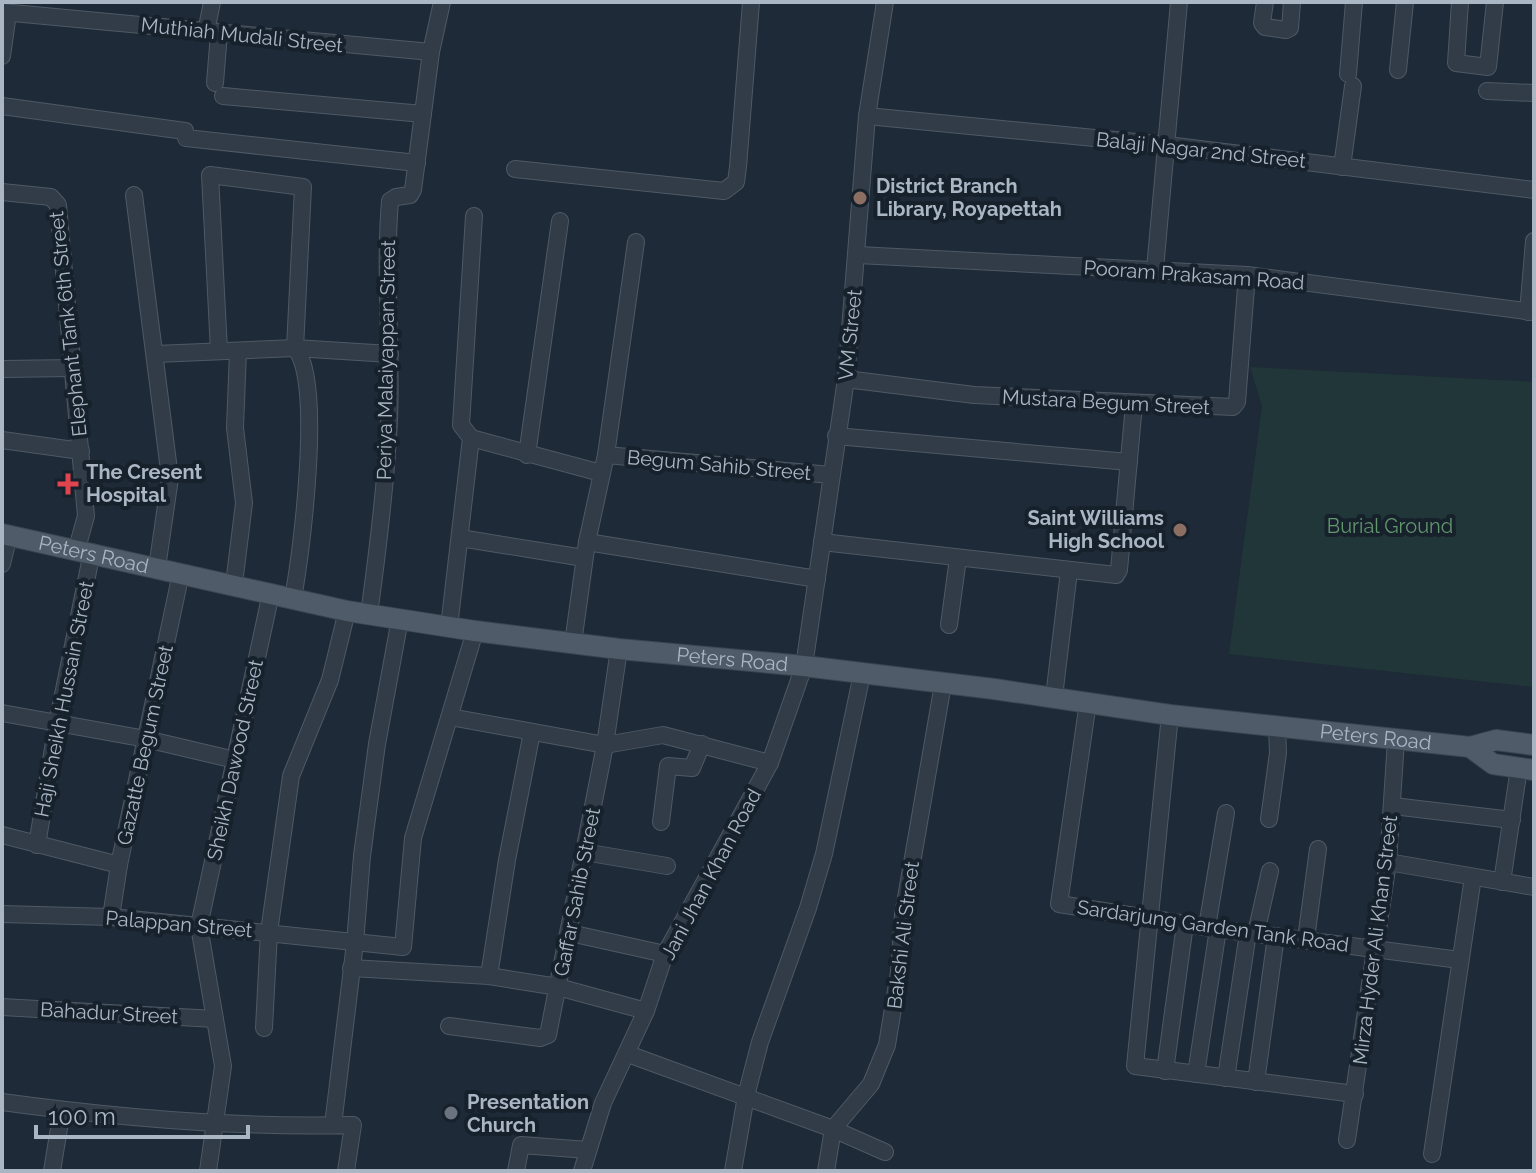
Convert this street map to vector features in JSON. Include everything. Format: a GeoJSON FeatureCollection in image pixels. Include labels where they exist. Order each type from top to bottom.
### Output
{"type":"FeatureCollection","features":[{"type":"Feature","properties":{"kind":"main road","name":"Peters Road"},"geometry":{"type":"LineString","coordinates":[[5,534],[347,611],[475,631],[619,649],[804,666],[1054,697],[1170,715],[1396,740],[1470,747],[1496,740],[1529,759]]}},
{"type":"Feature","properties":{"kind":"street"},"geometry":{"type":"LineString","coordinates":[[212,2],[212,33],[219,89],[423,114]]}},
{"type":"Feature","properties":{"kind":"street"},"geometry":{"type":"LineString","coordinates":[[2,106],[185,131],[186,138],[417,163],[431,52],[442,2]]}},
{"type":"Feature","properties":{"kind":"street"},"geometry":{"type":"LineString","coordinates":[[515,169],[724,191],[736,182],[751,2]]}},
{"type":"Feature","properties":{"kind":"street","name":"VM Street"},"geometry":{"type":"LineString","coordinates":[[804,666],[846,379],[867,116],[885,2]]}},
{"type":"Feature","properties":{"kind":"street"},"geometry":{"type":"LineString","coordinates":[[1155,269],[1179,2]]}},
{"type":"Feature","properties":{"kind":"street"},"geometry":{"type":"LineString","coordinates":[[1265,2],[1262,23],[1265,27],[1286,30],[1290,28],[1292,2]]}},
{"type":"Feature","properties":{"kind":"street"},"geometry":{"type":"LineString","coordinates":[[1298,29],[1301,2]]}},
{"type":"Feature","properties":{"kind":"street"},"geometry":{"type":"LineString","coordinates":[[1342,167],[1354,2]]}},
{"type":"Feature","properties":{"kind":"street"},"geometry":{"type":"LineString","coordinates":[[1398,70],[1405,2]]}},
{"type":"Feature","properties":{"kind":"street"},"geometry":{"type":"LineString","coordinates":[[1460,2],[1456,63],[1488,67],[1495,2]]}},
{"type":"Feature","properties":{"kind":"street","name":"Muthiah Mudali Street"},"geometry":{"type":"LineString","coordinates":[[5,12],[51,9],[212,33],[431,52]]}},
{"type":"Feature","properties":{"kind":"street"},"geometry":{"type":"LineString","coordinates":[[2,56],[5,12]]}},
{"type":"Feature","properties":{"kind":"street"},"geometry":{"type":"LineString","coordinates":[[1487,91],[1534,93]]}},
{"type":"Feature","properties":{"kind":"street","name":"Balaji Nagar 2nd Street"},"geometry":{"type":"LineString","coordinates":[[867,116],[1167,145],[1534,190]]}},
{"type":"Feature","properties":{"kind":"street","name":"Periya Malaiyappan Street"},"geometry":{"type":"LineString","coordinates":[[369,614],[382,515],[389,421],[386,245],[390,201],[413,193],[417,163]]}},
{"type":"Feature","properties":{"kind":"street"},"geometry":{"type":"LineString","coordinates":[[219,351],[210,175],[303,187],[295,348],[300,353],[306,379],[309,452],[304,534],[293,599]]}},
{"type":"Feature","properties":{"kind":"street","name":"Elephant Tank 6th Street"},"geometry":{"type":"LineString","coordinates":[[2,192],[51,197],[57,202],[81,451],[86,516],[84,550]]}},
{"type":"Feature","properties":{"kind":"street"},"geometry":{"type":"LineString","coordinates":[[134,195],[170,478],[157,568]]}},
{"type":"Feature","properties":{"kind":"street"},"geometry":{"type":"LineString","coordinates":[[474,216],[461,425],[471,438],[601,473]]}},
{"type":"Feature","properties":{"kind":"street"},"geometry":{"type":"LineString","coordinates":[[527,455],[560,221]]}},
{"type":"Feature","properties":{"kind":"street"},"geometry":{"type":"LineString","coordinates":[[1531,312],[1534,241]]}},
{"type":"Feature","properties":{"kind":"street"},"geometry":{"type":"LineString","coordinates":[[573,643],[586,550],[606,455],[636,242]]}},
{"type":"Feature","properties":{"kind":"street","name":"Pooram Prakasam Road"},"geometry":{"type":"LineString","coordinates":[[858,255],[1247,275],[1531,312]]}},
{"type":"Feature","properties":{"kind":"street","name":"Mustara Begum Street"},"geometry":{"type":"LineString","coordinates":[[846,379],[974,395],[1228,408],[1235,405],[1247,275]]}},
{"type":"Feature","properties":{"kind":"street"},"geometry":{"type":"LineString","coordinates":[[156,354],[295,348],[390,354]]}},
{"type":"Feature","properties":{"kind":"street"},"geometry":{"type":"LineString","coordinates":[[234,584],[244,503],[235,428],[238,351]]}},
{"type":"Feature","properties":{"kind":"street"},"geometry":{"type":"LineString","coordinates":[[2,369],[74,368]]}},
{"type":"Feature","properties":{"kind":"street"},"geometry":{"type":"LineString","coordinates":[[822,542],[1112,575],[1119,570],[1134,404]]}},
{"type":"Feature","properties":{"kind":"street"},"geometry":{"type":"LineString","coordinates":[[836,436],[1129,462]]}},
{"type":"Feature","properties":{"kind":"street"},"geometry":{"type":"LineString","coordinates":[[449,627],[471,438]]}},
{"type":"Feature","properties":{"kind":"street"},"geometry":{"type":"LineString","coordinates":[[2,440],[81,451]]}},
{"type":"Feature","properties":{"kind":"street","name":"Begum Sahib Street"},"geometry":{"type":"LineString","coordinates":[[606,455],[831,475]]}},
{"type":"Feature","properties":{"kind":"street"},"geometry":{"type":"LineString","coordinates":[[2,564],[5,534]]}},
{"type":"Feature","properties":{"kind":"street"},"geometry":{"type":"LineString","coordinates":[[460,538],[586,550],[817,579]]}},
{"type":"Feature","properties":{"kind":"street","name":"Haji Sheikh Hussain Street"},"geometry":{"type":"LineString","coordinates":[[37,845],[84,550]]}},
{"type":"Feature","properties":{"kind":"street"},"geometry":{"type":"LineString","coordinates":[[949,625],[958,558]]}},
{"type":"Feature","properties":{"kind":"street"},"geometry":{"type":"LineString","coordinates":[[1054,697],[1069,571]]}},
{"type":"Feature","properties":{"kind":"street","name":"Gazatte Begum Street"},"geometry":{"type":"LineString","coordinates":[[111,917],[119,865],[181,573]]}},
{"type":"Feature","properties":{"kind":"street","name":"Sheikh Dawood Street"},"geometry":{"type":"LineString","coordinates":[[199,926],[271,593]]}},
{"type":"Feature","properties":{"kind":"street"},"geometry":{"type":"LineString","coordinates":[[264,1028],[269,932],[291,776],[330,680],[347,611]]}},
{"type":"Feature","properties":{"kind":"street"},"geometry":{"type":"LineString","coordinates":[[333,1125],[362,856],[375,758],[400,619]]}},
{"type":"Feature","properties":{"kind":"street"},"geometry":{"type":"LineString","coordinates":[[475,631],[450,717],[605,745],[663,735],[770,763]]}},
{"type":"Feature","properties":{"kind":"street","name":"Gaffar Sahib Street"},"geometry":{"type":"LineString","coordinates":[[449,1026],[540,1038],[548,1035],[605,745],[619,649]]}},
{"type":"Feature","properties":{"kind":"street","name":"Jani Jhan Khan Road"},"geometry":{"type":"LineString","coordinates":[[582,1171],[603,1103],[646,1011],[665,954],[770,763],[804,666]]}},
{"type":"Feature","properties":{"kind":"street"},"geometry":{"type":"LineString","coordinates":[[733,1171],[746,1096],[760,1042],[824,854],[862,674]]}},
{"type":"Feature","properties":{"kind":"street","name":"Bakshi Ali Street"},"geometry":{"type":"LineString","coordinates":[[833,1129],[871,1084],[887,1045],[899,972],[903,915],[943,684]]}},
{"type":"Feature","properties":{"kind":"street","name":"Sardarjung Garden Tank Road"},"geometry":{"type":"LineString","coordinates":[[1088,702],[1060,905],[1460,960]]}},
{"type":"Feature","properties":{"kind":"street"},"geometry":{"type":"LineString","coordinates":[[2,713],[146,739],[235,760]]}},
{"type":"Feature","properties":{"kind":"street"},"geometry":{"type":"LineString","coordinates":[[1170,715],[1135,1066],[1355,1094]]}},
{"type":"Feature","properties":{"kind":"street","name":"Palappan Street"},"geometry":{"type":"LineString","coordinates":[[2,914],[111,917],[401,948],[405,944],[413,838],[450,717]]}},
{"type":"Feature","properties":{"kind":"street"},"geometry":{"type":"LineString","coordinates":[[1269,819],[1278,753],[1277,727]]}},
{"type":"Feature","properties":{"kind":"street"},"geometry":{"type":"LineString","coordinates":[[489,976],[507,860],[532,732]]}},
{"type":"Feature","properties":{"kind":"street","name":"Mirza Hyder Ali Khan Street"},"geometry":{"type":"LineString","coordinates":[[1347,1140],[1388,862],[1396,740]]}},
{"type":"Feature","properties":{"kind":"street"},"geometry":{"type":"LineString","coordinates":[[661,822],[668,766],[692,768],[702,744]]}},
{"type":"Feature","properties":{"kind":"street"},"geometry":{"type":"LineString","coordinates":[[1502,882],[1512,820],[1529,759]]}},
{"type":"Feature","properties":{"kind":"street"},"geometry":{"type":"LineString","coordinates":[[1393,806],[1512,820]]}},
{"type":"Feature","properties":{"kind":"street"},"geometry":{"type":"LineString","coordinates":[[1196,1074],[1226,813]]}},
{"type":"Feature","properties":{"kind":"street"},"geometry":{"type":"LineString","coordinates":[[2,835],[119,865]]}},
{"type":"Feature","properties":{"kind":"street"},"geometry":{"type":"LineString","coordinates":[[1306,939],[1318,849]]}},
{"type":"Feature","properties":{"kind":"street"},"geometry":{"type":"LineString","coordinates":[[584,852],[667,866]]}},
{"type":"Feature","properties":{"kind":"street"},"geometry":{"type":"LineString","coordinates":[[1388,862],[1534,887]]}},
{"type":"Feature","properties":{"kind":"street"},"geometry":{"type":"LineString","coordinates":[[1226,1078],[1252,933],[1270,871]]}},
{"type":"Feature","properties":{"kind":"street"},"geometry":{"type":"LineString","coordinates":[[1432,1154],[1473,877]]}},
{"type":"Feature","properties":{"kind":"street"},"geometry":{"type":"LineString","coordinates":[[1165,1071],[1185,924]]}},
{"type":"Feature","properties":{"kind":"street"},"geometry":{"type":"LineString","coordinates":[[199,926],[223,1066],[208,1171]]}},
{"type":"Feature","properties":{"kind":"street"},"geometry":{"type":"LineString","coordinates":[[570,933],[665,954]]}},
{"type":"Feature","properties":{"kind":"street"},"geometry":{"type":"LineString","coordinates":[[1256,1082],[1276,936]]}},
{"type":"Feature","properties":{"kind":"street"},"geometry":{"type":"LineString","coordinates":[[351,968],[489,976],[558,987],[646,1011]]}},
{"type":"Feature","properties":{"kind":"street","name":"Bahadur Street"},"geometry":{"type":"LineString","coordinates":[[2,1007],[215,1019]]}},
{"type":"Feature","properties":{"kind":"street"},"geometry":{"type":"LineString","coordinates":[[628,1054],[833,1129],[885,1152]]}},
{"type":"Feature","properties":{"kind":"street"},"geometry":{"type":"LineString","coordinates":[[2,1102],[215,1125],[353,1125],[346,1171]]}},
{"type":"Feature","properties":{"kind":"street"},"geometry":{"type":"LineString","coordinates":[[52,1171],[62,1110]]}},
{"type":"Feature","properties":{"kind":"street"},"geometry":{"type":"LineString","coordinates":[[826,1171],[833,1129]]}},
{"type":"Feature","properties":{"kind":"street"},"geometry":{"type":"LineString","coordinates":[[516,1171],[521,1145],[588,1150]]}},
{"type":"Feature","properties":{"kind":"green space","name":"Burial Ground"},"geometry":{"type":"Polygon","coordinates":[[[1250,367],[1534,382],[1534,687],[1229,654],[1262,406],[1250,367]]]}},
{"type":"Feature","properties":{"kind":"place","name":"District Branch Library, Royapettah"},"geometry":{"type":"Point","coordinates":[860,198]}},
{"type":"Feature","properties":{"kind":"place","name":"The Cresent Hospital"},"geometry":{"type":"Point","coordinates":[68,484]}},
{"type":"Feature","properties":{"kind":"place","name":"Saint Williams High School"},"geometry":{"type":"Point","coordinates":[1180,530]}},
{"type":"Feature","properties":{"kind":"place","name":"Presentation Church"},"geometry":{"type":"Point","coordinates":[451,1113]}}]}
